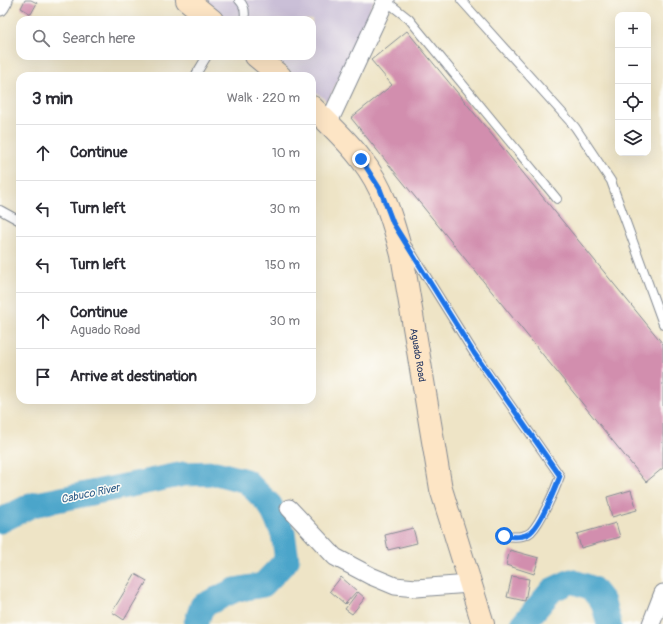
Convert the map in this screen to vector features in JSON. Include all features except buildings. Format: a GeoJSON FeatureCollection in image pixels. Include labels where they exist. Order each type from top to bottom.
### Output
{"type":"FeatureCollection","features":[{"type":"Feature","properties":{"kind":"street"},"geometry":{"type":"LineString","coordinates":[[0,7],[4,0]]}},
{"type":"Feature","properties":{"kind":"street"},"geometry":{"type":"LineString","coordinates":[[187,0],[207,16]]}},
{"type":"Feature","properties":{"kind":"street"},"geometry":{"type":"LineString","coordinates":[[317,116],[386,0]]}},
{"type":"Feature","properties":{"kind":"street"},"geometry":{"type":"LineString","coordinates":[[261,60],[275,72]]}},
{"type":"Feature","properties":{"kind":"street","name":"Aguado Road"},"geometry":{"type":"LineString","coordinates":[[317,116],[361,159],[380,189],[393,223],[402,255],[441,489],[483,624]]}},
{"type":"Feature","properties":{"kind":"street"},"geometry":{"type":"LineString","coordinates":[[289,508],[335,558],[371,576],[395,586],[416,588],[470,584]]}},
{"type":"Feature","properties":{"kind":"street"},"geometry":{"type":"LineString","coordinates":[[651,624],[663,593]]}},
{"type":"Feature","properties":{"kind":"lane"},"geometry":{"type":"LineString","coordinates":[[239,0],[244,5],[245,16]]}},
{"type":"Feature","properties":{"kind":"lane"},"geometry":{"type":"LineString","coordinates":[[386,0],[409,19],[557,199]]}},
{"type":"Feature","properties":{"kind":"lane"},"geometry":{"type":"LineString","coordinates":[[461,0],[575,127],[611,181],[663,324]]}},
{"type":"Feature","properties":{"kind":"lane"},"geometry":{"type":"LineString","coordinates":[[197,72],[205,60]]}},
{"type":"Feature","properties":{"kind":"lane"},"geometry":{"type":"LineString","coordinates":[[0,210],[16,219]]}},
{"type":"Feature","properties":{"kind":"lane"},"geometry":{"type":"LineString","coordinates":[[393,223],[474,353],[560,476],[551,500],[531,532],[516,538],[504,536]]}},
{"type":"Feature","properties":{"kind":"shaded area"},"geometry":{"type":"Polygon","coordinates":[[[204,0],[374,0],[328,102],[316,92],[316,72],[291,72],[277,60],[316,60],[316,16],[224,16],[204,0]]]}},
{"type":"Feature","properties":{"kind":"waterway","name":"Cabuco River"},"geometry":{"type":"LineString","coordinates":[[0,521],[32,505],[184,474],[216,473],[246,481],[270,505],[283,533],[287,560],[263,585],[235,590],[202,606],[196,624]]}},
{"type":"Feature","properties":{"kind":"waterway"},"geometry":{"type":"LineString","coordinates":[[523,624],[552,590],[571,581],[592,588],[603,602],[609,624]]}},
{"type":"Feature","properties":{"kind":"route"},"geometry":{"type":"LineString","coordinates":[[361,159],[380,189],[393,223],[474,353],[560,476],[551,500],[531,532],[516,538],[504,536]]}}]}
